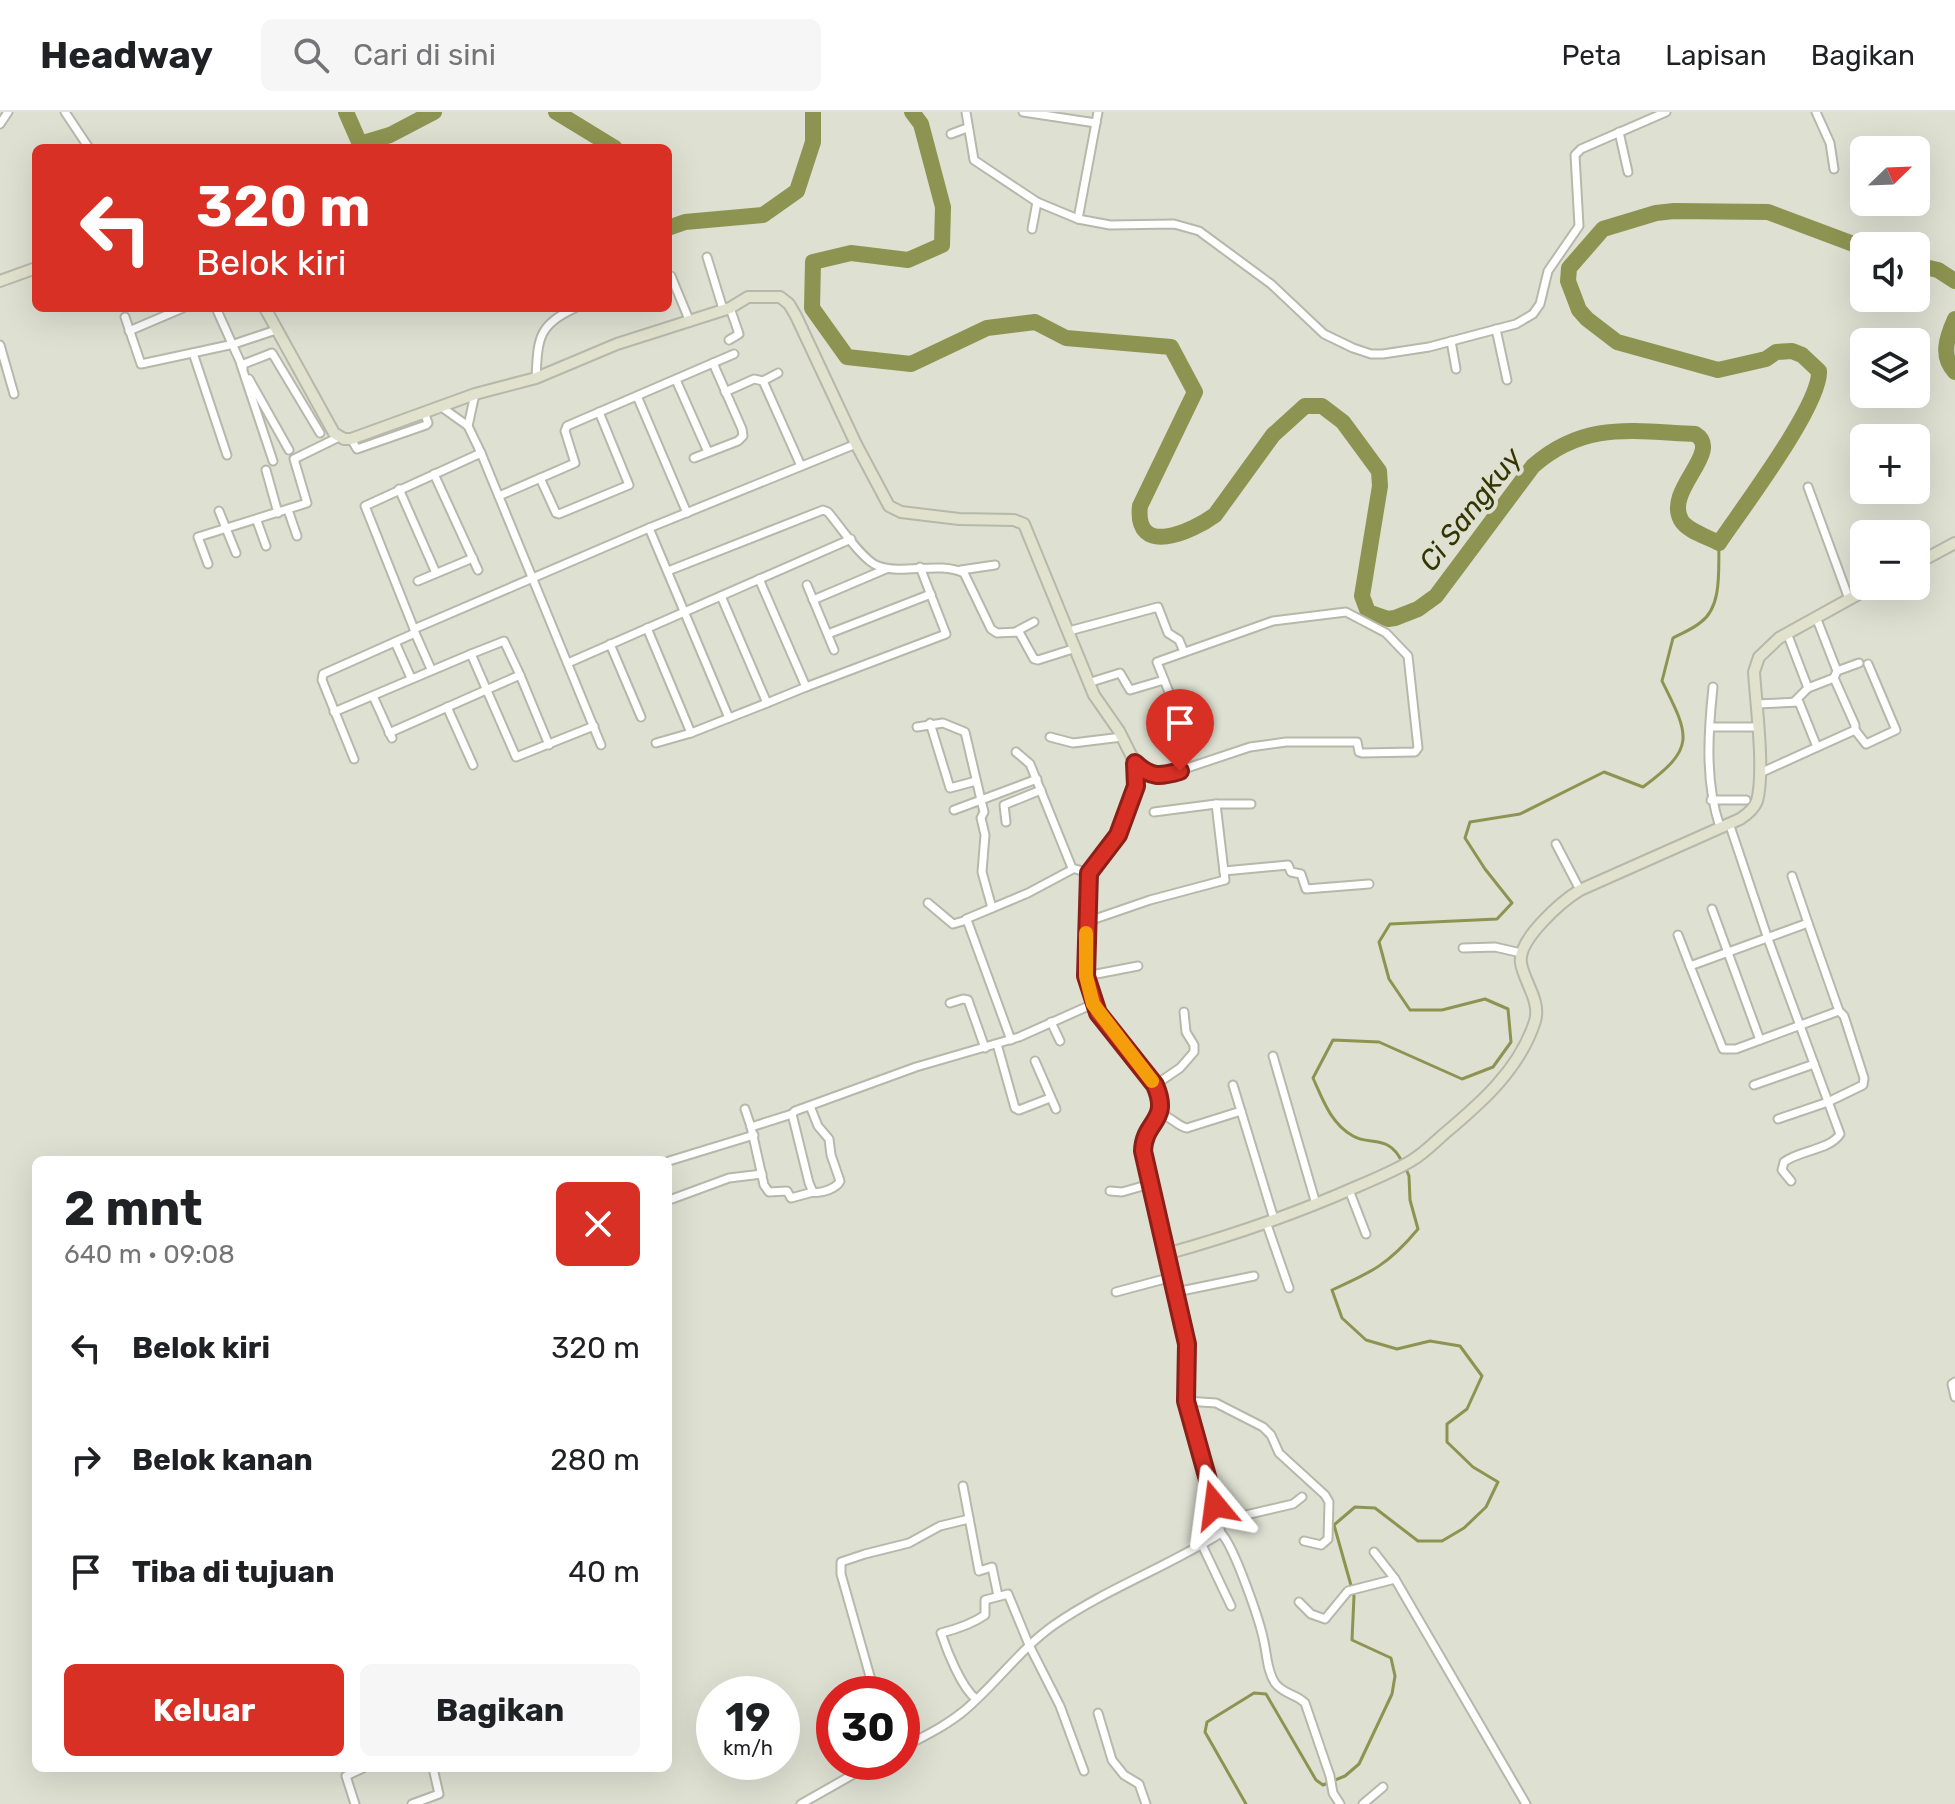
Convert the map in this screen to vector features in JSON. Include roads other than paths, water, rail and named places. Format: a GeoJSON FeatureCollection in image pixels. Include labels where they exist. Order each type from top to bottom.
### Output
{"type":"FeatureCollection","features":[{"type":"Feature","properties":{"kind":"street"},"geometry":{"type":"LineString","coordinates":[[0,124],[8,112]]}},
{"type":"Feature","properties":{"kind":"street"},"geometry":{"type":"LineString","coordinates":[[65,112],[86,144]]}},
{"type":"Feature","properties":{"kind":"street"},"geometry":{"type":"LineString","coordinates":[[966,112],[974,160],[1037,202],[1078,219],[1110,225],[1174,224],[1199,231],[1271,284],[1324,334],[1371,354],[1399,353],[1451,341],[1523,321],[1533,314],[1540,304],[1548,271],[1579,226],[1575,155],[1581,149],[1666,112]]}},
{"type":"Feature","properties":{"kind":"street"},"geometry":{"type":"LineString","coordinates":[[1023,112],[1096,123]]}},
{"type":"Feature","properties":{"kind":"street"},"geometry":{"type":"LineString","coordinates":[[1078,219],[1098,112]]}},
{"type":"Feature","properties":{"kind":"street"},"geometry":{"type":"LineString","coordinates":[[1816,112],[1830,143],[1834,169]]}},
{"type":"Feature","properties":{"kind":"street"},"geometry":{"type":"LineString","coordinates":[[951,134],[967,128]]}},
{"type":"Feature","properties":{"kind":"street"},"geometry":{"type":"LineString","coordinates":[[1619,132],[1628,172]]}},
{"type":"Feature","properties":{"kind":"street"},"geometry":{"type":"LineString","coordinates":[[1032,229],[1037,202]]}},
{"type":"Feature","properties":{"kind":"street"},"geometry":{"type":"LineString","coordinates":[[707,257],[739,334],[729,340]]}},
{"type":"Feature","properties":{"kind":"street"},"geometry":{"type":"LineString","coordinates":[[0,281],[32,269]]}},
{"type":"Feature","properties":{"kind":"street"},"geometry":{"type":"LineString","coordinates":[[672,278],[690,322]]}},
{"type":"Feature","properties":{"kind":"street"},"geometry":{"type":"LineString","coordinates":[[267,312],[334,433],[351,439],[475,394],[536,378],[617,344],[690,322],[748,297],[780,297],[789,304],[856,444],[885,500],[894,510],[959,519],[1014,520],[1024,524],[1088,683],[1135,763],[1146,773],[1157,776],[1250,747],[1286,742],[1357,742],[1362,753],[1411,754],[1418,749],[1408,656],[1386,633],[1346,612],[1273,621],[1157,662],[1184,730],[1172,737]]}},
{"type":"Feature","properties":{"kind":"street"},"geometry":{"type":"LineString","coordinates":[[129,331],[174,312]]}},
{"type":"Feature","properties":{"kind":"street"},"geometry":{"type":"LineString","coordinates":[[218,312],[234,344],[273,461]]}},
{"type":"Feature","properties":{"kind":"street"},"geometry":{"type":"LineString","coordinates":[[536,378],[538,341],[551,320],[567,312]]}},
{"type":"Feature","properties":{"kind":"street"},"geometry":{"type":"LineString","coordinates":[[125,317],[141,364],[234,344],[276,330]]}},
{"type":"Feature","properties":{"kind":"street"},"geometry":{"type":"LineString","coordinates":[[1496,329],[1507,380]]}},
{"type":"Feature","properties":{"kind":"street"},"geometry":{"type":"LineString","coordinates":[[1451,341],[1456,369]]}},
{"type":"Feature","properties":{"kind":"street"},"geometry":{"type":"LineString","coordinates":[[0,345],[14,394]]}},
{"type":"Feature","properties":{"kind":"street"},"geometry":{"type":"LineString","coordinates":[[193,353],[227,455]]}},
{"type":"Feature","properties":{"kind":"street"},"geometry":{"type":"LineString","coordinates":[[241,365],[272,353],[320,433]]}},
{"type":"Feature","properties":{"kind":"street"},"geometry":{"type":"LineString","coordinates":[[499,496],[575,463],[565,428],[734,354]]}},
{"type":"Feature","properties":{"kind":"street"},"geometry":{"type":"LineString","coordinates":[[694,458],[738,441],[743,436],[713,363]]}},
{"type":"Feature","properties":{"kind":"street"},"geometry":{"type":"LineString","coordinates":[[241,365],[289,450]]}},
{"type":"Feature","properties":{"kind":"street"},"geometry":{"type":"LineString","coordinates":[[725,392],[754,379],[763,381],[778,373]]}},
{"type":"Feature","properties":{"kind":"street"},"geometry":{"type":"LineString","coordinates":[[676,380],[708,452]]}},
{"type":"Feature","properties":{"kind":"street"},"geometry":{"type":"LineString","coordinates":[[763,381],[801,466]]}},
{"type":"Feature","properties":{"kind":"street"},"geometry":{"type":"LineString","coordinates":[[468,426],[475,394]]}},
{"type":"Feature","properties":{"kind":"street"},"geometry":{"type":"LineString","coordinates":[[637,396],[687,513]]}},
{"type":"Feature","properties":{"kind":"street"},"geometry":{"type":"LineString","coordinates":[[440,406],[468,426],[481,453],[601,745]]}},
{"type":"Feature","properties":{"kind":"street"},"geometry":{"type":"LineString","coordinates":[[540,478],[559,514],[628,486],[629,480],[599,412]]}},
{"type":"Feature","properties":{"kind":"street"},"geometry":{"type":"LineString","coordinates":[[208,564],[198,537],[307,503],[294,459],[339,437]]}},
{"type":"Feature","properties":{"kind":"street"},"geometry":{"type":"LineString","coordinates":[[354,759],[321,676],[414,631],[649,528],[856,444]]}},
{"type":"Feature","properties":{"kind":"street"},"geometry":{"type":"LineString","coordinates":[[431,669],[365,509],[368,504],[399,489],[481,453]]}},
{"type":"Feature","properties":{"kind":"street"},"geometry":{"type":"LineString","coordinates":[[266,470],[278,513]]}},
{"type":"Feature","properties":{"kind":"street"},"geometry":{"type":"LineString","coordinates":[[434,474],[478,570]]}},
{"type":"Feature","properties":{"kind":"street"},"geometry":{"type":"LineString","coordinates":[[1166,1254],[1316,1204],[1415,1159],[1489,1094],[1505,1076],[1527,1038],[1536,1009],[1521,966],[1521,953],[1554,910],[1580,890],[1747,815],[1753,809],[1760,773],[1754,672],[1759,657],[1787,633],[1849,599],[1808,487]]}},
{"type":"Feature","properties":{"kind":"street"},"geometry":{"type":"LineString","coordinates":[[399,489],[436,573]]}},
{"type":"Feature","properties":{"kind":"street"},"geometry":{"type":"LineString","coordinates":[[288,510],[297,536]]}},
{"type":"Feature","properties":{"kind":"street"},"geometry":{"type":"LineString","coordinates":[[668,571],[823,510],[878,566],[961,570],[995,565]]}},
{"type":"Feature","properties":{"kind":"street"},"geometry":{"type":"LineString","coordinates":[[219,511],[236,553]]}},
{"type":"Feature","properties":{"kind":"street"},"geometry":{"type":"LineString","coordinates":[[257,521],[266,546]]}},
{"type":"Feature","properties":{"kind":"street"},"geometry":{"type":"LineString","coordinates":[[649,528],[729,718]]}},
{"type":"Feature","properties":{"kind":"street"},"geometry":{"type":"LineString","coordinates":[[568,663],[851,539]]}},
{"type":"Feature","properties":{"kind":"street"},"geometry":{"type":"LineString","coordinates":[[1930,556],[1955,543]]}},
{"type":"Feature","properties":{"kind":"street"},"geometry":{"type":"LineString","coordinates":[[418,581],[473,558]]}},
{"type":"Feature","properties":{"kind":"street"},"geometry":{"type":"LineString","coordinates":[[656,743],[691,733],[946,634],[920,567]]}},
{"type":"Feature","properties":{"kind":"street"},"geometry":{"type":"LineString","coordinates":[[813,600],[888,568]]}},
{"type":"Feature","properties":{"kind":"street"},"geometry":{"type":"LineString","coordinates":[[961,570],[967,575],[991,629],[997,633],[1017,631],[1034,622]]}},
{"type":"Feature","properties":{"kind":"street"},"geometry":{"type":"LineString","coordinates":[[759,579],[806,687]]}},
{"type":"Feature","properties":{"kind":"street"},"geometry":{"type":"LineString","coordinates":[[807,585],[834,650]]}},
{"type":"Feature","properties":{"kind":"street"},"geometry":{"type":"LineString","coordinates":[[828,634],[931,594]]}},
{"type":"Feature","properties":{"kind":"street"},"geometry":{"type":"LineString","coordinates":[[721,596],[767,703]]}},
{"type":"Feature","properties":{"kind":"street"},"geometry":{"type":"LineString","coordinates":[[1069,631],[1158,607],[1168,633],[1179,640],[1184,652]]}},
{"type":"Feature","properties":{"kind":"street"},"geometry":{"type":"LineString","coordinates":[[1816,617],[1855,730],[1866,744],[1896,731],[1868,664]]}},
{"type":"Feature","properties":{"kind":"street"},"geometry":{"type":"LineString","coordinates":[[647,628],[691,733]]}},
{"type":"Feature","properties":{"kind":"street"},"geometry":{"type":"LineString","coordinates":[[1017,631],[1032,656],[1038,660],[1076,648]]}},
{"type":"Feature","properties":{"kind":"street"},"geometry":{"type":"LineString","coordinates":[[1787,633],[1808,688]]}},
{"type":"Feature","properties":{"kind":"street"},"geometry":{"type":"LineString","coordinates":[[334,712],[504,641],[549,745]]}},
{"type":"Feature","properties":{"kind":"street"},"geometry":{"type":"LineString","coordinates":[[395,642],[411,678]]}},
{"type":"Feature","properties":{"kind":"street"},"geometry":{"type":"LineString","coordinates":[[610,644],[641,717]]}},
{"type":"Feature","properties":{"kind":"street"},"geometry":{"type":"LineString","coordinates":[[471,654],[514,756],[521,757],[594,726]]}},
{"type":"Feature","properties":{"kind":"street"},"geometry":{"type":"LineString","coordinates":[[1795,701],[1808,688],[1859,663]]}},
{"type":"Feature","properties":{"kind":"street"},"geometry":{"type":"LineString","coordinates":[[1088,683],[1120,673],[1129,689],[1164,680]]}},
{"type":"Feature","properties":{"kind":"street"},"geometry":{"type":"LineString","coordinates":[[373,696],[390,736],[520,675]]}},
{"type":"Feature","properties":{"kind":"street"},"geometry":{"type":"LineString","coordinates":[[1713,687],[1711,800],[1725,825],[1840,1131],[1839,1137],[1784,1162],[1782,1170],[1791,1181]]}},
{"type":"Feature","properties":{"kind":"street"},"geometry":{"type":"LineString","coordinates":[[1756,704],[1795,701],[1802,705],[1817,747]]}},
{"type":"Feature","properties":{"kind":"street"},"geometry":{"type":"LineString","coordinates":[[447,707],[473,765]]}},
{"type":"Feature","properties":{"kind":"street"},"geometry":{"type":"LineString","coordinates":[[930,723],[950,788],[976,781]]}},
{"type":"Feature","properties":{"kind":"street"},"geometry":{"type":"LineString","coordinates":[[917,727],[943,723],[965,732],[984,812],[981,818],[985,835],[982,872],[992,908]]}},
{"type":"Feature","properties":{"kind":"street"},"geometry":{"type":"LineString","coordinates":[[1711,727],[1758,727]]}},
{"type":"Feature","properties":{"kind":"street"},"geometry":{"type":"LineString","coordinates":[[1760,773],[1855,730]]}},
{"type":"Feature","properties":{"kind":"street"},"geometry":{"type":"LineString","coordinates":[[1050,737],[1073,743],[1122,737]]}},
{"type":"Feature","properties":{"kind":"street"},"geometry":{"type":"LineString","coordinates":[[1016,752],[1030,764],[1073,869]]}},
{"type":"Feature","properties":{"kind":"street"},"geometry":{"type":"LineString","coordinates":[[1135,763],[1136,786],[1118,835],[1089,873],[1086,976],[1093,1004],[1155,1085],[1160,1111],[1143,1144],[1187,1344],[1186,1401],[1221,1533],[1232,1553],[1264,1639],[1269,1672],[1284,1692],[1299,1697],[1305,1703],[1331,1786],[1340,1804]]}},
{"type":"Feature","properties":{"kind":"street"},"geometry":{"type":"LineString","coordinates":[[954,810],[1037,779]]}},
{"type":"Feature","properties":{"kind":"street"},"geometry":{"type":"LineString","coordinates":[[1006,822],[1004,805],[1041,790]]}},
{"type":"Feature","properties":{"kind":"street"},"geometry":{"type":"LineString","coordinates":[[1711,800],[1746,800]]}},
{"type":"Feature","properties":{"kind":"street"},"geometry":{"type":"LineString","coordinates":[[1086,922],[1150,900],[1225,880],[1216,804]]}},
{"type":"Feature","properties":{"kind":"street"},"geometry":{"type":"LineString","coordinates":[[1154,812],[1216,804],[1251,804]]}},
{"type":"Feature","properties":{"kind":"street"},"geometry":{"type":"LineString","coordinates":[[1556,844],[1580,890]]}},
{"type":"Feature","properties":{"kind":"street"},"geometry":{"type":"LineString","coordinates":[[1224,871],[1288,865],[1291,872],[1301,874],[1306,889],[1369,884]]}},
{"type":"Feature","properties":{"kind":"street"},"geometry":{"type":"LineString","coordinates":[[928,903],[953,924],[1028,893],[1073,869],[1089,873]]}},
{"type":"Feature","properties":{"kind":"street"},"geometry":{"type":"LineString","coordinates":[[1778,1119],[1828,1102],[1859,1088],[1864,1082],[1844,1016],[1839,1011],[1792,876]]}},
{"type":"Feature","properties":{"kind":"street"},"geometry":{"type":"LineString","coordinates":[[1712,909],[1760,1040]]}},
{"type":"Feature","properties":{"kind":"street"},"geometry":{"type":"LineString","coordinates":[[966,919],[1011,1040]]}},
{"type":"Feature","properties":{"kind":"street"},"geometry":{"type":"LineString","coordinates":[[1690,966],[1808,923]]}},
{"type":"Feature","properties":{"kind":"street"},"geometry":{"type":"LineString","coordinates":[[1678,935],[1721,1047],[1736,1049],[1839,1011]]}},
{"type":"Feature","properties":{"kind":"street"},"geometry":{"type":"LineString","coordinates":[[1463,948],[1495,947],[1521,953]]}},
{"type":"Feature","properties":{"kind":"street"},"geometry":{"type":"LineString","coordinates":[[1086,976],[1138,966]]}},
{"type":"Feature","properties":{"kind":"street"},"geometry":{"type":"LineString","coordinates":[[950,1003],[968,1000],[985,1048]]}},
{"type":"Feature","properties":{"kind":"street"},"geometry":{"type":"LineString","coordinates":[[672,1160],[909,1069],[1011,1040],[1093,1004]]}},
{"type":"Feature","properties":{"kind":"street"},"geometry":{"type":"LineString","coordinates":[[1155,1085],[1180,1068],[1194,1052],[1194,1045],[1186,1032],[1184,1012]]}},
{"type":"Feature","properties":{"kind":"street"},"geometry":{"type":"LineString","coordinates":[[1051,1022],[1060,1041]]}},
{"type":"Feature","properties":{"kind":"street"},"geometry":{"type":"LineString","coordinates":[[997,1044],[1015,1108],[1019,1110],[1050,1098]]}},
{"type":"Feature","properties":{"kind":"street"},"geometry":{"type":"LineString","coordinates":[[1273,1056],[1316,1204]]}},
{"type":"Feature","properties":{"kind":"street"},"geometry":{"type":"LineString","coordinates":[[1035,1061],[1056,1109]]}},
{"type":"Feature","properties":{"kind":"street"},"geometry":{"type":"LineString","coordinates":[[1754,1085],[1814,1064]]}},
{"type":"Feature","properties":{"kind":"street"},"geometry":{"type":"LineString","coordinates":[[1233,1085],[1289,1288]]}},
{"type":"Feature","properties":{"kind":"street"},"geometry":{"type":"LineString","coordinates":[[745,1109],[767,1191],[786,1191],[791,1198],[818,1193],[840,1181],[829,1139],[818,1126],[810,1106]]}},
{"type":"Feature","properties":{"kind":"street"},"geometry":{"type":"LineString","coordinates":[[1160,1111],[1187,1128],[1241,1111]]}},
{"type":"Feature","properties":{"kind":"street"},"geometry":{"type":"LineString","coordinates":[[792,1114],[813,1192]]}},
{"type":"Feature","properties":{"kind":"street"},"geometry":{"type":"LineString","coordinates":[[672,1199],[729,1178],[762,1174]]}},
{"type":"Feature","properties":{"kind":"street"},"geometry":{"type":"LineString","coordinates":[[1110,1191],[1122,1192],[1150,1184]]}},
{"type":"Feature","properties":{"kind":"street"},"geometry":{"type":"LineString","coordinates":[[1349,1190],[1366,1234]]}},
{"type":"Feature","properties":{"kind":"street"},"geometry":{"type":"LineString","coordinates":[[1176,1292],[1254,1276]]}},
{"type":"Feature","properties":{"kind":"street"},"geometry":{"type":"LineString","coordinates":[[1116,1292],[1172,1277]]}},
{"type":"Feature","properties":{"kind":"street"},"geometry":{"type":"LineString","coordinates":[[1955,1382],[1952,1384],[1955,1397]]}},
{"type":"Feature","properties":{"kind":"street"},"geometry":{"type":"LineString","coordinates":[[1186,1401],[1216,1403],[1263,1427],[1271,1435],[1279,1453],[1325,1495],[1329,1502],[1328,1539],[1321,1545],[1304,1541]]}},
{"type":"Feature","properties":{"kind":"street"},"geometry":{"type":"LineString","coordinates":[[963,1486],[979,1571],[992,1567],[998,1596]]}},
{"type":"Feature","properties":{"kind":"street"},"geometry":{"type":"LineString","coordinates":[[1220,1521],[1293,1504],[1302,1497]]}},
{"type":"Feature","properties":{"kind":"street"},"geometry":{"type":"LineString","coordinates":[[870,1676],[841,1574],[841,1562],[909,1543],[940,1526],[969,1519]]}},
{"type":"Feature","properties":{"kind":"street"},"geometry":{"type":"LineString","coordinates":[[920,1738],[953,1719],[1029,1645],[1075,1612],[1221,1533]]}},
{"type":"Feature","properties":{"kind":"street"},"geometry":{"type":"LineString","coordinates":[[1202,1545],[1231,1606]]}},
{"type":"Feature","properties":{"kind":"street"},"geometry":{"type":"LineString","coordinates":[[1374,1552],[1395,1579],[1526,1804]]}},
{"type":"Feature","properties":{"kind":"street"},"geometry":{"type":"LineString","coordinates":[[1299,1602],[1311,1614],[1325,1619],[1354,1590],[1395,1579]]}},
{"type":"Feature","properties":{"kind":"street"},"geometry":{"type":"LineString","coordinates":[[976,1699],[966,1689],[953,1659],[948,1655],[941,1633],[982,1618],[985,1615],[985,1600],[1010,1596],[1029,1645],[1060,1706],[1084,1771]]}},
{"type":"Feature","properties":{"kind":"street"},"geometry":{"type":"LineString","coordinates":[[1098,1713],[1112,1760],[1124,1775],[1139,1784],[1146,1804]]}},
{"type":"Feature","properties":{"kind":"street"},"geometry":{"type":"LineString","coordinates":[[351,1772],[346,1776],[355,1804]]}},
{"type":"Feature","properties":{"kind":"street"},"geometry":{"type":"LineString","coordinates":[[412,1804],[438,1796],[434,1772]]}},
{"type":"Feature","properties":{"kind":"street"},"geometry":{"type":"LineString","coordinates":[[801,1804],[843,1780]]}},
{"type":"Feature","properties":{"kind":"street"},"geometry":{"type":"LineString","coordinates":[[1363,1804],[1383,1787]]}},
{"type":"Feature","properties":{"kind":"waterway","name":"Ci Sangkuy"},"geometry":{"type":"LineString","coordinates":[[346,112],[360,144],[390,135],[434,112]]}},
{"type":"Feature","properties":{"kind":"waterway","name":"Ci Sangkuy"},"geometry":{"type":"LineString","coordinates":[[556,112],[608,144]]}},
{"type":"Feature","properties":{"kind":"waterway","name":"Ci Sangkuy"},"geometry":{"type":"LineString","coordinates":[[672,227],[685,222],[763,215],[797,191],[813,142],[813,112]]}},
{"type":"Feature","properties":{"kind":"waterway","name":"Ci Sangkuy"},"geometry":{"type":"LineString","coordinates":[[912,112],[921,124],[943,207],[942,245],[908,260],[851,253],[813,262],[812,308],[847,357],[911,364],[987,328],[1035,322],[1066,338],[1171,347],[1195,392],[1140,506],[1141,522],[1146,532],[1155,536],[1180,533],[1215,515],[1273,435],[1305,406],[1322,406],[1343,422],[1379,471],[1380,486],[1362,596],[1368,612],[1388,619],[1418,609],[1436,596],[1533,466],[1571,442],[1610,432],[1695,434],[1702,441],[1703,450],[1680,496],[1678,508],[1681,520],[1688,527],[1719,543],[1794,432],[1816,387],[1819,371],[1802,355],[1792,351],[1776,352],[1766,359],[1718,370],[1617,342],[1587,319],[1579,310],[1568,281],[1569,268],[1603,229],[1656,213],[1674,211],[1768,212],[1850,243]]}},
{"type":"Feature","properties":{"kind":"waterway","name":"Ci Sangkuy"},"geometry":{"type":"LineString","coordinates":[[1930,268],[1955,281]]}},
{"type":"Feature","properties":{"kind":"waterway","name":"Ci Sangkuy"},"geometry":{"type":"LineString","coordinates":[[1955,319],[1946,353],[1955,372]]}},
{"type":"Feature","properties":{"kind":"waterway"},"geometry":{"type":"LineString","coordinates":[[1402,1162],[1397,1153],[1385,1144],[1359,1139],[1345,1131],[1328,1111],[1313,1078],[1333,1040],[1379,1042],[1462,1079],[1493,1067],[1511,1042],[1508,1009],[1485,999],[1442,1010],[1410,1010],[1389,979],[1379,942],[1390,924],[1497,919],[1512,903],[1465,838],[1470,822],[1520,814],[1604,772],[1643,787],[1672,762],[1680,751],[1682,729],[1662,681],[1673,638],[1698,624],[1713,606],[1718,586],[1719,543]]}},
{"type":"Feature","properties":{"kind":"waterway"},"geometry":{"type":"LineString","coordinates":[[1246,1804],[1205,1732],[1207,1722],[1254,1693],[1266,1694],[1316,1780],[1323,1785],[1345,1776],[1359,1764],[1392,1694],[1395,1676],[1391,1658],[1352,1640],[1354,1596],[1334,1525],[1355,1507],[1375,1508],[1418,1541],[1442,1541],[1464,1528],[1486,1507],[1498,1482],[1473,1467],[1447,1442],[1447,1424],[1467,1409],[1482,1376],[1460,1346],[1430,1341],[1397,1349],[1366,1340],[1342,1318],[1332,1290],[1379,1266],[1418,1229],[1406,1169]]}}]}
